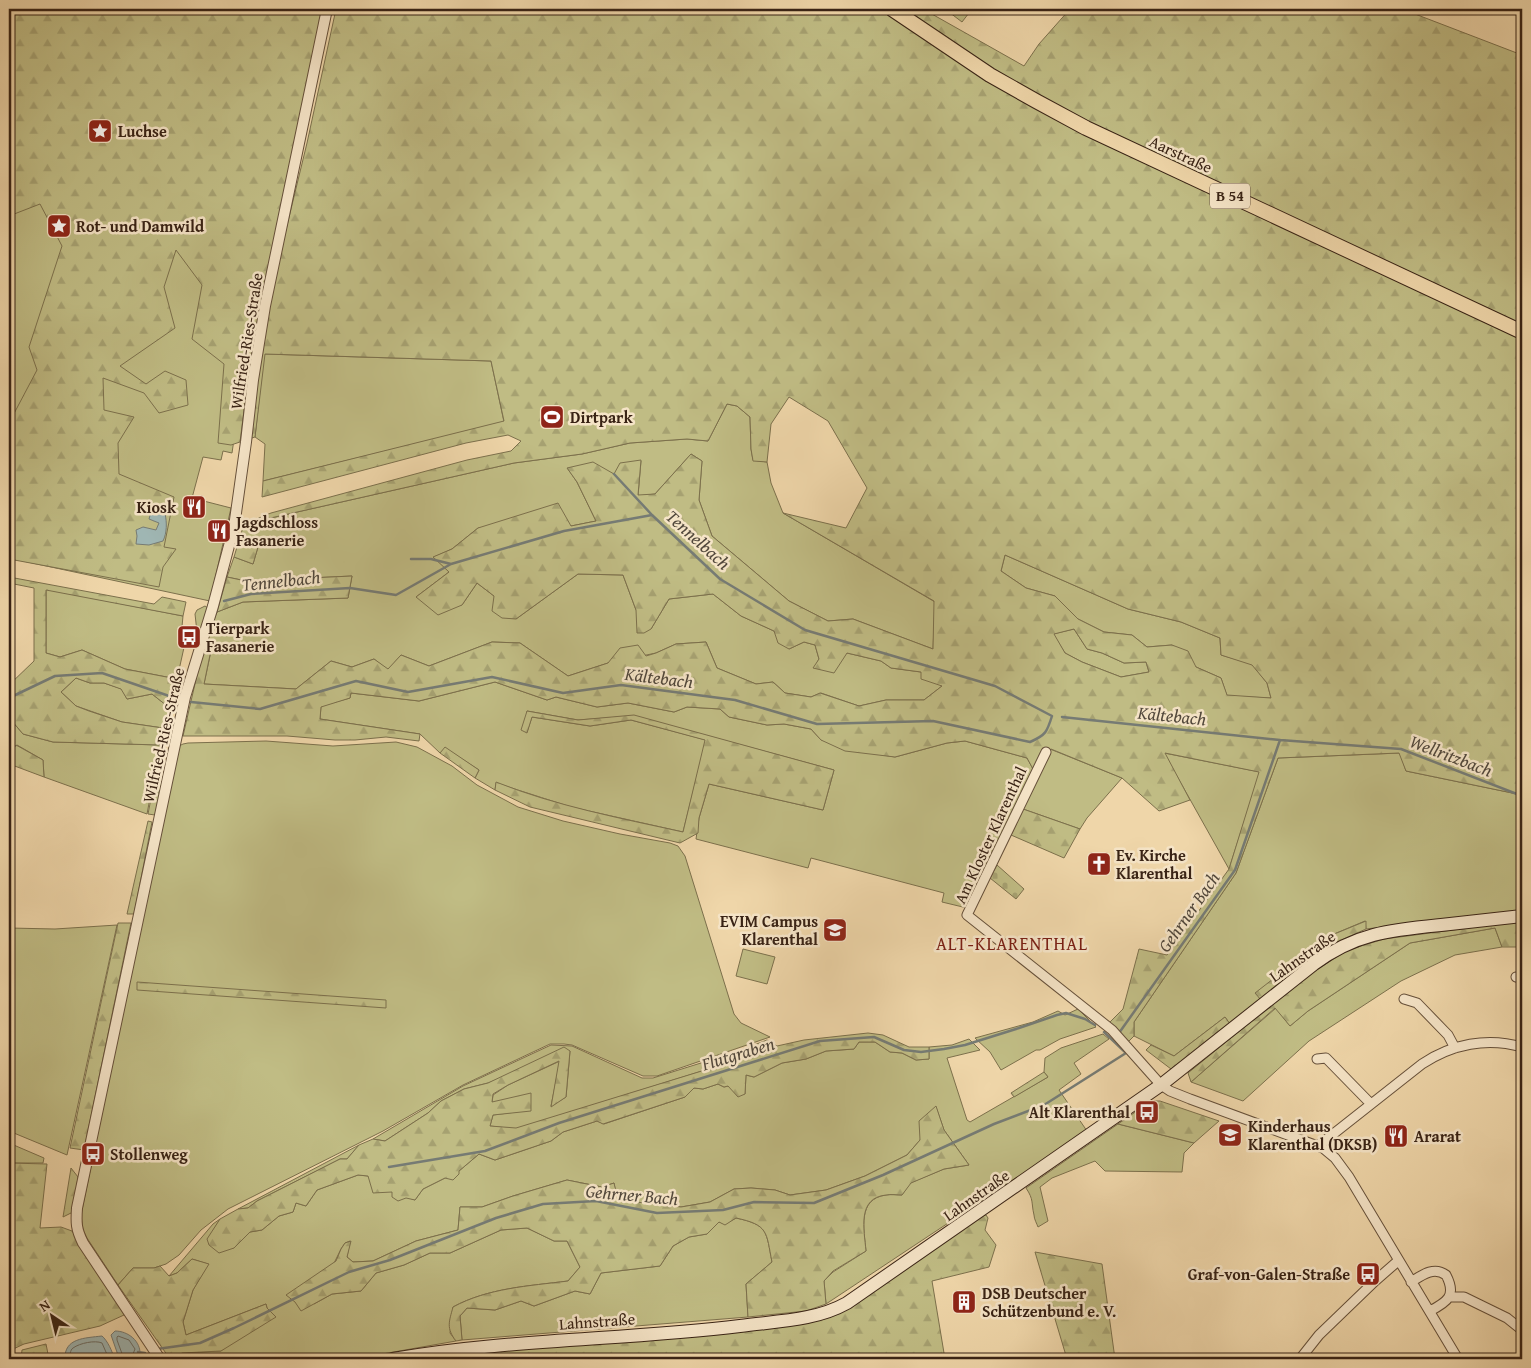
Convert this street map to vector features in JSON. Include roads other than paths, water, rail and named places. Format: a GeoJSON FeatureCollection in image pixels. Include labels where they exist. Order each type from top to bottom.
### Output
{"type":"FeatureCollection","features":[{"type":"Feature","properties":{"kind":"main road","name":"Aarstraße"},"geometry":{"type":"LineString","coordinates":[[892,9],[990,75],[1086,128],[1522,332]]}},
{"type":"Feature","properties":{"kind":"main road","name":"Lahnstraße"},"geometry":{"type":"LineString","coordinates":[[393,1359],[482,1346],[719,1328],[809,1317],[830,1311],[847,1303],[1161,1085],[1314,964],[1344,945],[1366,936],[1392,930],[1522,916]]}},
{"type":"Feature","properties":{"kind":"street","name":"Wilfried-Ries-Straße"},"geometry":{"type":"LineString","coordinates":[[160,1359],[77,1231],[77,1208],[183,706],[234,527],[253,380],[265,306],[327,9]]}},
{"type":"Feature","properties":{"kind":"street","name":"Am Kloster Klarenthal"},"geometry":{"type":"LineString","coordinates":[[1046,752],[967,915],[1112,1030],[1161,1085]]}},
{"type":"Feature","properties":{"kind":"street"},"geometry":{"type":"LineString","coordinates":[[1404,999],[1417,1004],[1448,1036],[1455,1048]]}},
{"type":"Feature","properties":{"kind":"street"},"geometry":{"type":"LineString","coordinates":[[1318,1146],[1430,1059],[1455,1048],[1484,1042],[1505,1043],[1522,1047]]}},
{"type":"Feature","properties":{"kind":"street"},"geometry":{"type":"LineString","coordinates":[[1317,1059],[1326,1058],[1371,1104]]}},
{"type":"Feature","properties":{"kind":"street"},"geometry":{"type":"LineString","coordinates":[[1161,1085],[1190,1099],[1318,1146],[1329,1152],[1340,1164],[1458,1359]]}},
{"type":"Feature","properties":{"kind":"street"},"geometry":{"type":"LineString","coordinates":[[1300,1359],[1319,1334],[1375,1280],[1398,1261]]}},
{"type":"Feature","properties":{"kind":"street"},"geometry":{"type":"LineString","coordinates":[[1411,1282],[1429,1272],[1437,1271],[1444,1273],[1448,1279],[1450,1296],[1444,1303],[1430,1311]]}},
{"type":"Feature","properties":{"kind":"street"},"geometry":{"type":"LineString","coordinates":[[1450,1296],[1464,1297],[1507,1318],[1522,1330]]}},
{"type":"Feature","properties":{"kind":"water"},"geometry":{"type":"Polygon","coordinates":[[[151,512],[165,514],[166,528],[163,541],[149,545],[136,544],[136,530],[143,527],[156,530],[159,523],[149,519],[151,512]]]}},
{"type":"Feature","properties":{"kind":"water"},"geometry":{"type":"Polygon","coordinates":[[[115,1331],[120,1331],[133,1338],[138,1345],[140,1355],[131,1359],[119,1358],[111,1335],[115,1331]]]}},
{"type":"Feature","properties":{"kind":"water"},"geometry":{"type":"Polygon","coordinates":[[[102,1336],[110,1346],[114,1359],[65,1359],[68,1347],[72,1343],[77,1340],[102,1336]]]}},
{"type":"Feature","properties":{"kind":"waterway"},"geometry":{"type":"LineString","coordinates":[[614,474],[652,515]]}},
{"type":"Feature","properties":{"kind":"waterway","name":"Tennelbach"},"geometry":{"type":"LineString","coordinates":[[191,702],[260,709],[356,681],[408,692],[492,677],[563,693],[621,685],[735,700],[817,724],[933,721],[1030,742],[1045,732],[1052,716],[995,686],[805,630],[720,579],[652,515],[564,531],[451,564],[396,595],[350,588],[251,594],[224,601]]}},
{"type":"Feature","properties":{"kind":"waterway"},"geometry":{"type":"LineString","coordinates":[[411,559],[431,559],[451,564]]}},
{"type":"Feature","properties":{"kind":"waterway","name":"Kältebach"},"geometry":{"type":"LineString","coordinates":[[9,698],[55,676],[102,673],[175,698]]}},
{"type":"Feature","properties":{"kind":"waterway","name":"Wellritzbach"},"geometry":{"type":"LineString","coordinates":[[1062,717],[1280,740],[1401,749],[1522,796]]}},
{"type":"Feature","properties":{"kind":"waterway","name":"Gehrner Bach"},"geometry":{"type":"LineString","coordinates":[[1119,1033],[1235,870],[1280,740]]}},
{"type":"Feature","properties":{"kind":"waterway","name":"Flutgraben"},"geometry":{"type":"LineString","coordinates":[[389,1167],[485,1151],[559,1123],[820,1041],[874,1037],[904,1050],[921,1052],[965,1045],[1066,1013],[1085,1019],[1095,1025]]}},
{"type":"Feature","properties":{"kind":"waterway","name":"Gehrner Bach"},"geometry":{"type":"LineString","coordinates":[[157,1349],[200,1343],[349,1272],[390,1260],[496,1218],[543,1204],[596,1201],[657,1213],[723,1210],[754,1202],[814,1203],[883,1175],[994,1124],[1044,1105],[1126,1053],[1104,1032]]}},
{"type":"Feature","properties":{"kind":"waterway","name":"Gehrner Bach"},"geometry":{"type":"LineString","coordinates":[[138,1352],[145,1353]]}},
{"type":"Feature","properties":{"kind":"place","name":"Luchse"},"geometry":{"type":"Point","coordinates":[100,131]}},
{"type":"Feature","properties":{"kind":"place","name":"Rot- und Damwild"},"geometry":{"type":"Point","coordinates":[59,226]}},
{"type":"Feature","properties":{"kind":"place","name":"Dirtpark"},"geometry":{"type":"Point","coordinates":[552,417]}},
{"type":"Feature","properties":{"kind":"place","name":"Kiosk"},"geometry":{"type":"Point","coordinates":[194,507]}},
{"type":"Feature","properties":{"kind":"place","name":"Jagdschloss Fasanerie"},"geometry":{"type":"Point","coordinates":[219,531]}},
{"type":"Feature","properties":{"kind":"place","name":"Tierpark Fasanerie"},"geometry":{"type":"Point","coordinates":[189,637]}},
{"type":"Feature","properties":{"kind":"place","name":"Ev. Kirche Klarenthal"},"geometry":{"type":"Point","coordinates":[1099,864]}},
{"type":"Feature","properties":{"kind":"place","name":"EVIM Campus Klarenthal"},"geometry":{"type":"Point","coordinates":[835,930]}},
{"type":"Feature","properties":{"kind":"place","name":"Alt Klarenthal"},"geometry":{"type":"Point","coordinates":[1147,1112]}},
{"type":"Feature","properties":{"kind":"place","name":"Kinderhaus Klarenthal (DKSB)"},"geometry":{"type":"Point","coordinates":[1230,1135]}},
{"type":"Feature","properties":{"kind":"place","name":"Ararat"},"geometry":{"type":"Point","coordinates":[1396,1136]}},
{"type":"Feature","properties":{"kind":"place","name":"Stollenweg"},"geometry":{"type":"Point","coordinates":[93,1154]}},
{"type":"Feature","properties":{"kind":"place","name":"Graf-von-Galen-Straße"},"geometry":{"type":"Point","coordinates":[1368,1274]}},
{"type":"Feature","properties":{"kind":"place","name":"DSB Deutscher Schützenbund e. V."},"geometry":{"type":"Point","coordinates":[964,1302]}},
{"type":"Feature","properties":{"kind":"district","name":"ALT-KLARENTHAL"},"geometry":{"type":"Point","coordinates":[1012,944]}}]}
